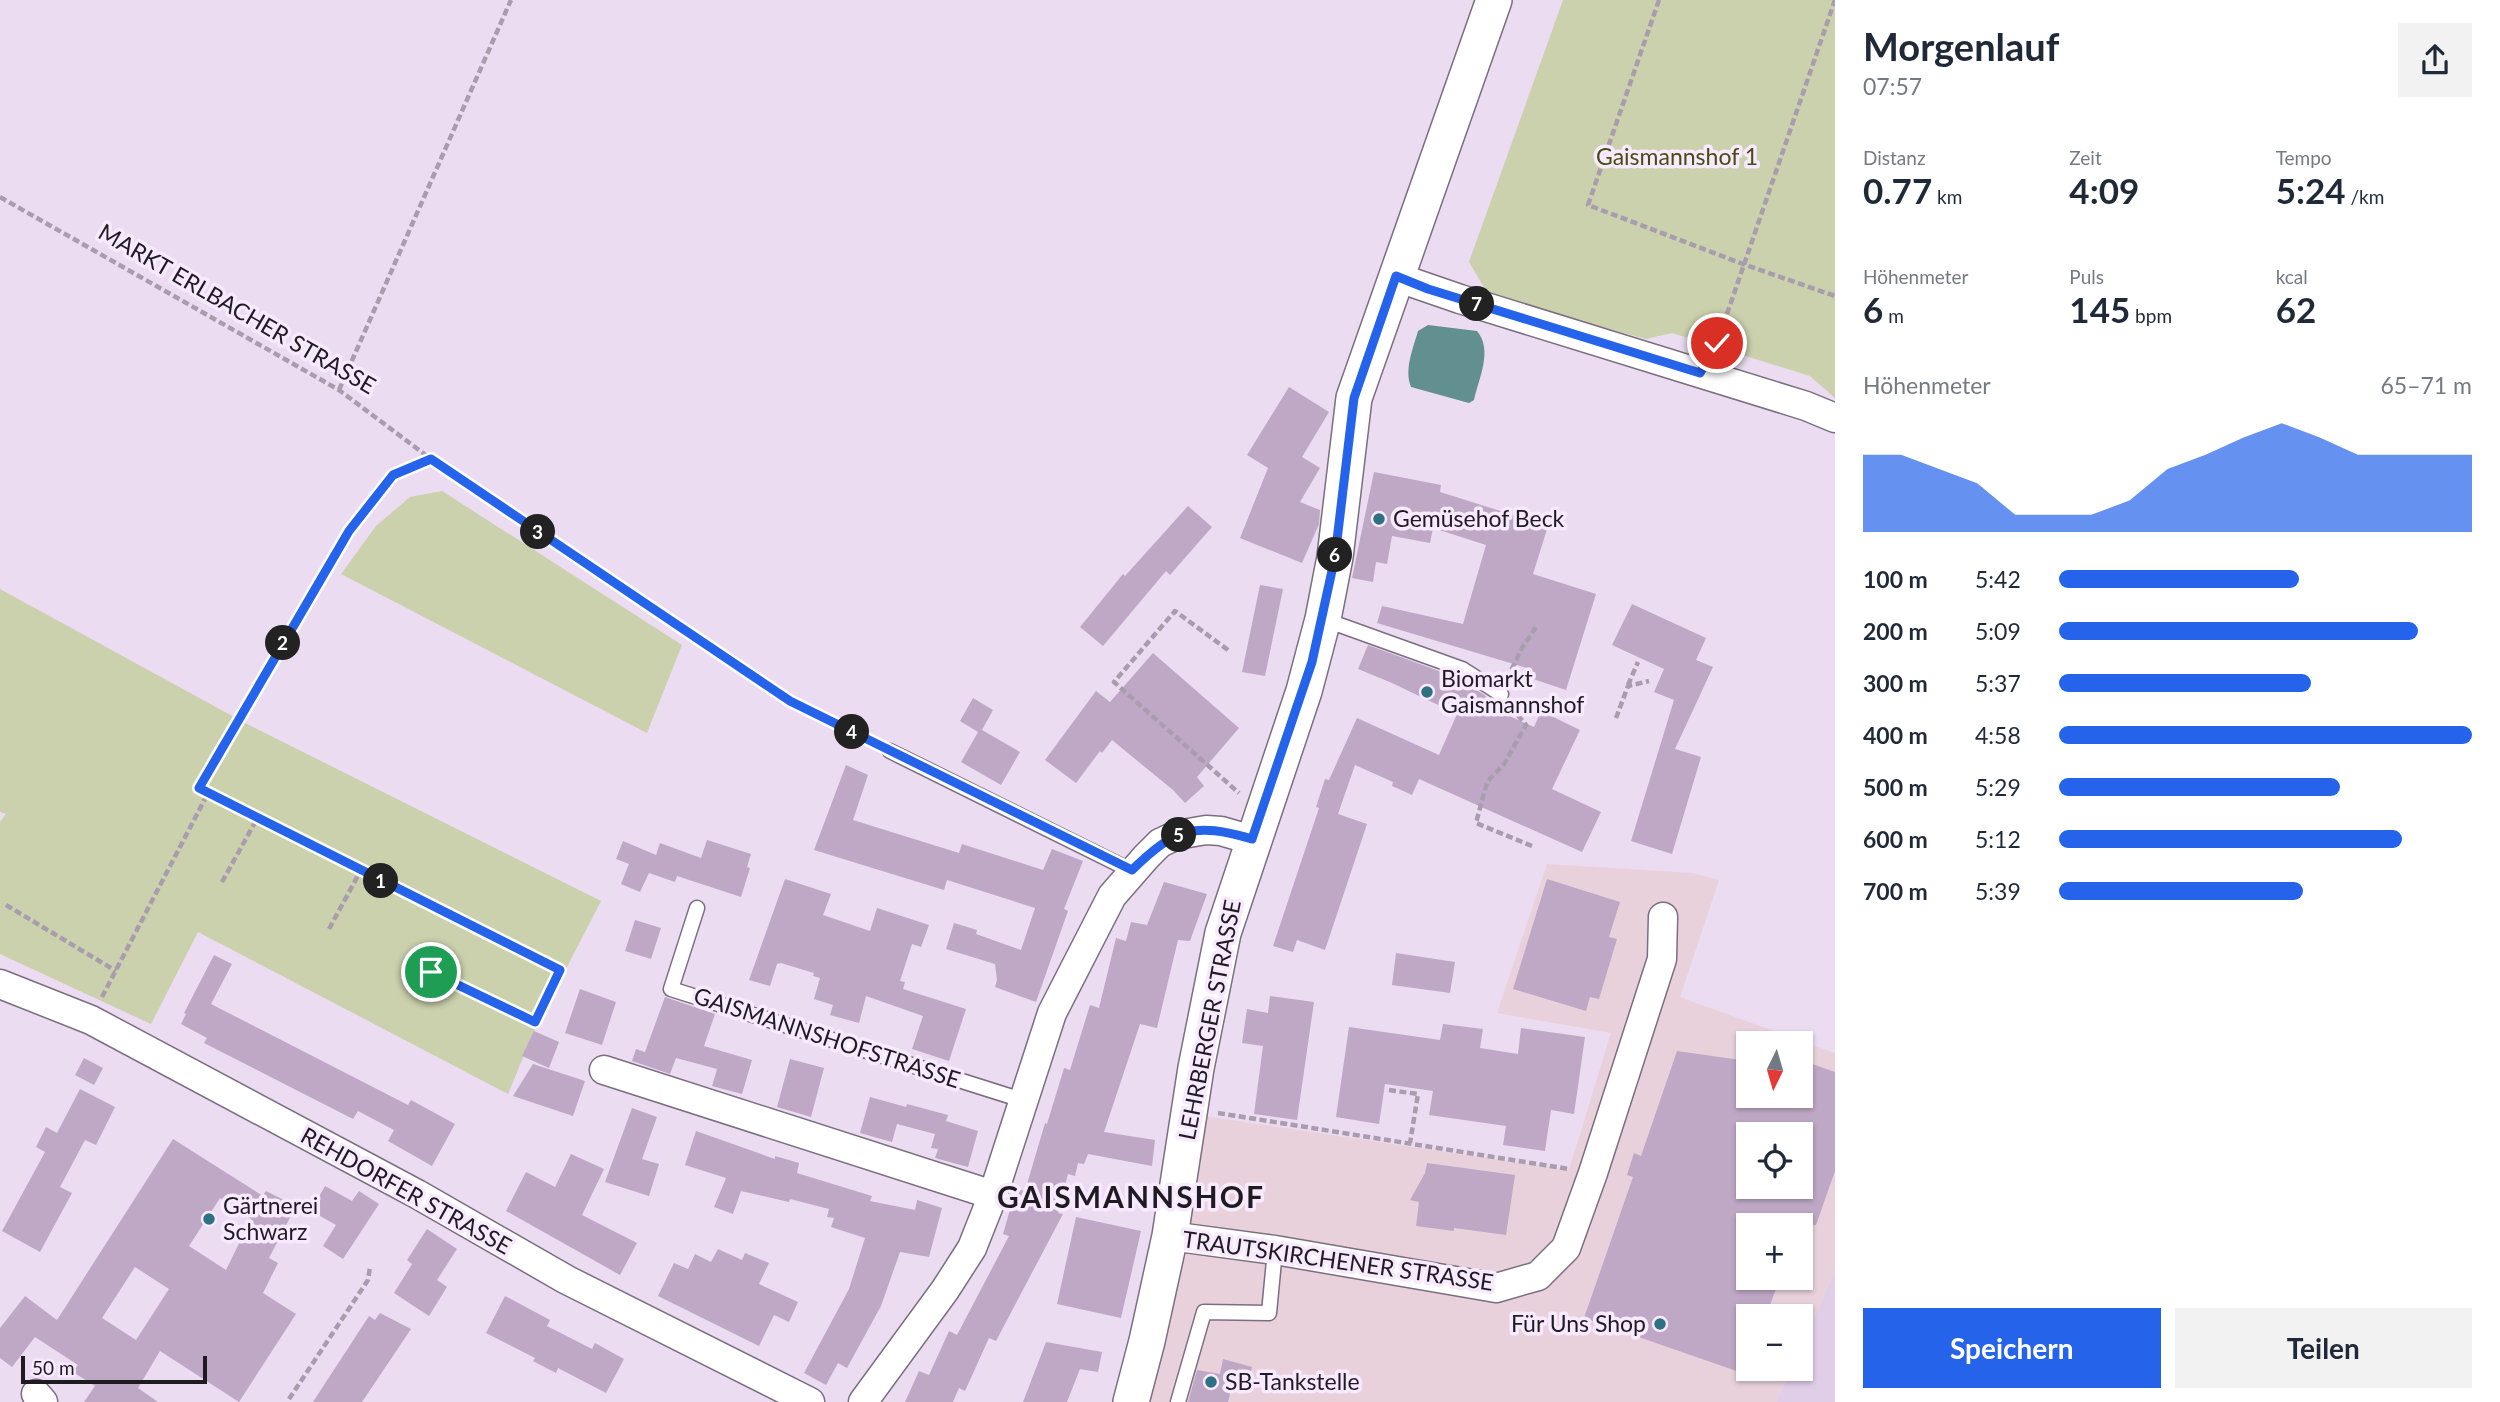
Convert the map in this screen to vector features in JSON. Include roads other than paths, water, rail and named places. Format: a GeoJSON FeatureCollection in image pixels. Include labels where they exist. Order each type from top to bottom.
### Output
{"type":"FeatureCollection","features":[{"type":"Feature","properties":{"kind":"street","name":"LEHRBERGER STRASSE"},"geometry":{"type":"LineString","coordinates":[[1130,1402],[1150,1332],[1170,1236],[1189,1108],[1223,933],[1252,839],[1304,691],[1323,619],[1335,557],[1352,411],[1367,357],[1494,0]]}},
{"type":"Feature","properties":{"kind":"street"},"geometry":{"type":"LineString","coordinates":[[1396,276],[1449,296],[1806,406],[1835,418]]}},
{"type":"Feature","properties":{"kind":"street"},"geometry":{"type":"LineString","coordinates":[[863,1402],[945,1290],[972,1248],[993,1195],[1052,1013],[1112,896],[1132,870],[1160,844],[1191,831],[1221,831],[1252,839]]}},
{"type":"Feature","properties":{"kind":"street","name":"TRAUTSKIRCHENER STRASSE"},"geometry":{"type":"LineString","coordinates":[[1170,1236],[1275,1250],[1496,1288],[1538,1276],[1566,1248],[1593,1173],[1662,959],[1663,917]]}},
{"type":"Feature","properties":{"kind":"street","name":"REHDORFER STRASSE"},"geometry":{"type":"LineString","coordinates":[[0,984],[91,1020],[417,1194],[567,1280],[810,1402]]}},
{"type":"Feature","properties":{"kind":"street"},"geometry":{"type":"LineString","coordinates":[[604,1070],[993,1195]]}},
{"type":"Feature","properties":{"kind":"lane"},"geometry":{"type":"LineString","coordinates":[[1323,619],[1462,669],[1501,694]]}},
{"type":"Feature","properties":{"kind":"lane"},"geometry":{"type":"LineString","coordinates":[[890,751],[1132,870]]}},
{"type":"Feature","properties":{"kind":"lane","name":"GAISMANNSHOFSTRASSE"},"geometry":{"type":"LineString","coordinates":[[697,908],[671,989],[1022,1100]]}},
{"type":"Feature","properties":{"kind":"lane"},"geometry":{"type":"LineString","coordinates":[[1178,1402],[1204,1312],[1269,1313],[1275,1250]]}},
{"type":"Feature","properties":{"kind":"place","name":"Gemüsehof Beck"},"geometry":{"type":"Point","coordinates":[1379,519]}},
{"type":"Feature","properties":{"kind":"place","name":"Biomarkt Gaismannshof"},"geometry":{"type":"Point","coordinates":[1427,692]}},
{"type":"Feature","properties":{"kind":"place","name":"Gärtnerei Schwarz"},"geometry":{"type":"Point","coordinates":[209,1219]}},
{"type":"Feature","properties":{"kind":"place","name":"Für Uns Shop"},"geometry":{"type":"Point","coordinates":[1660,1324]}},
{"type":"Feature","properties":{"kind":"place","name":"SB-Tankstelle"},"geometry":{"type":"Point","coordinates":[1211,1382]}},
{"type":"Feature","properties":{"kind":"district","name":"GAISMANNSHOF"},"geometry":{"type":"Point","coordinates":[1131,1198]}},
{"type":"Feature","properties":{"kind":"park label","name":"Gaismannshof 1"},"geometry":{"type":"Point","coordinates":[1677,157]}}]}
